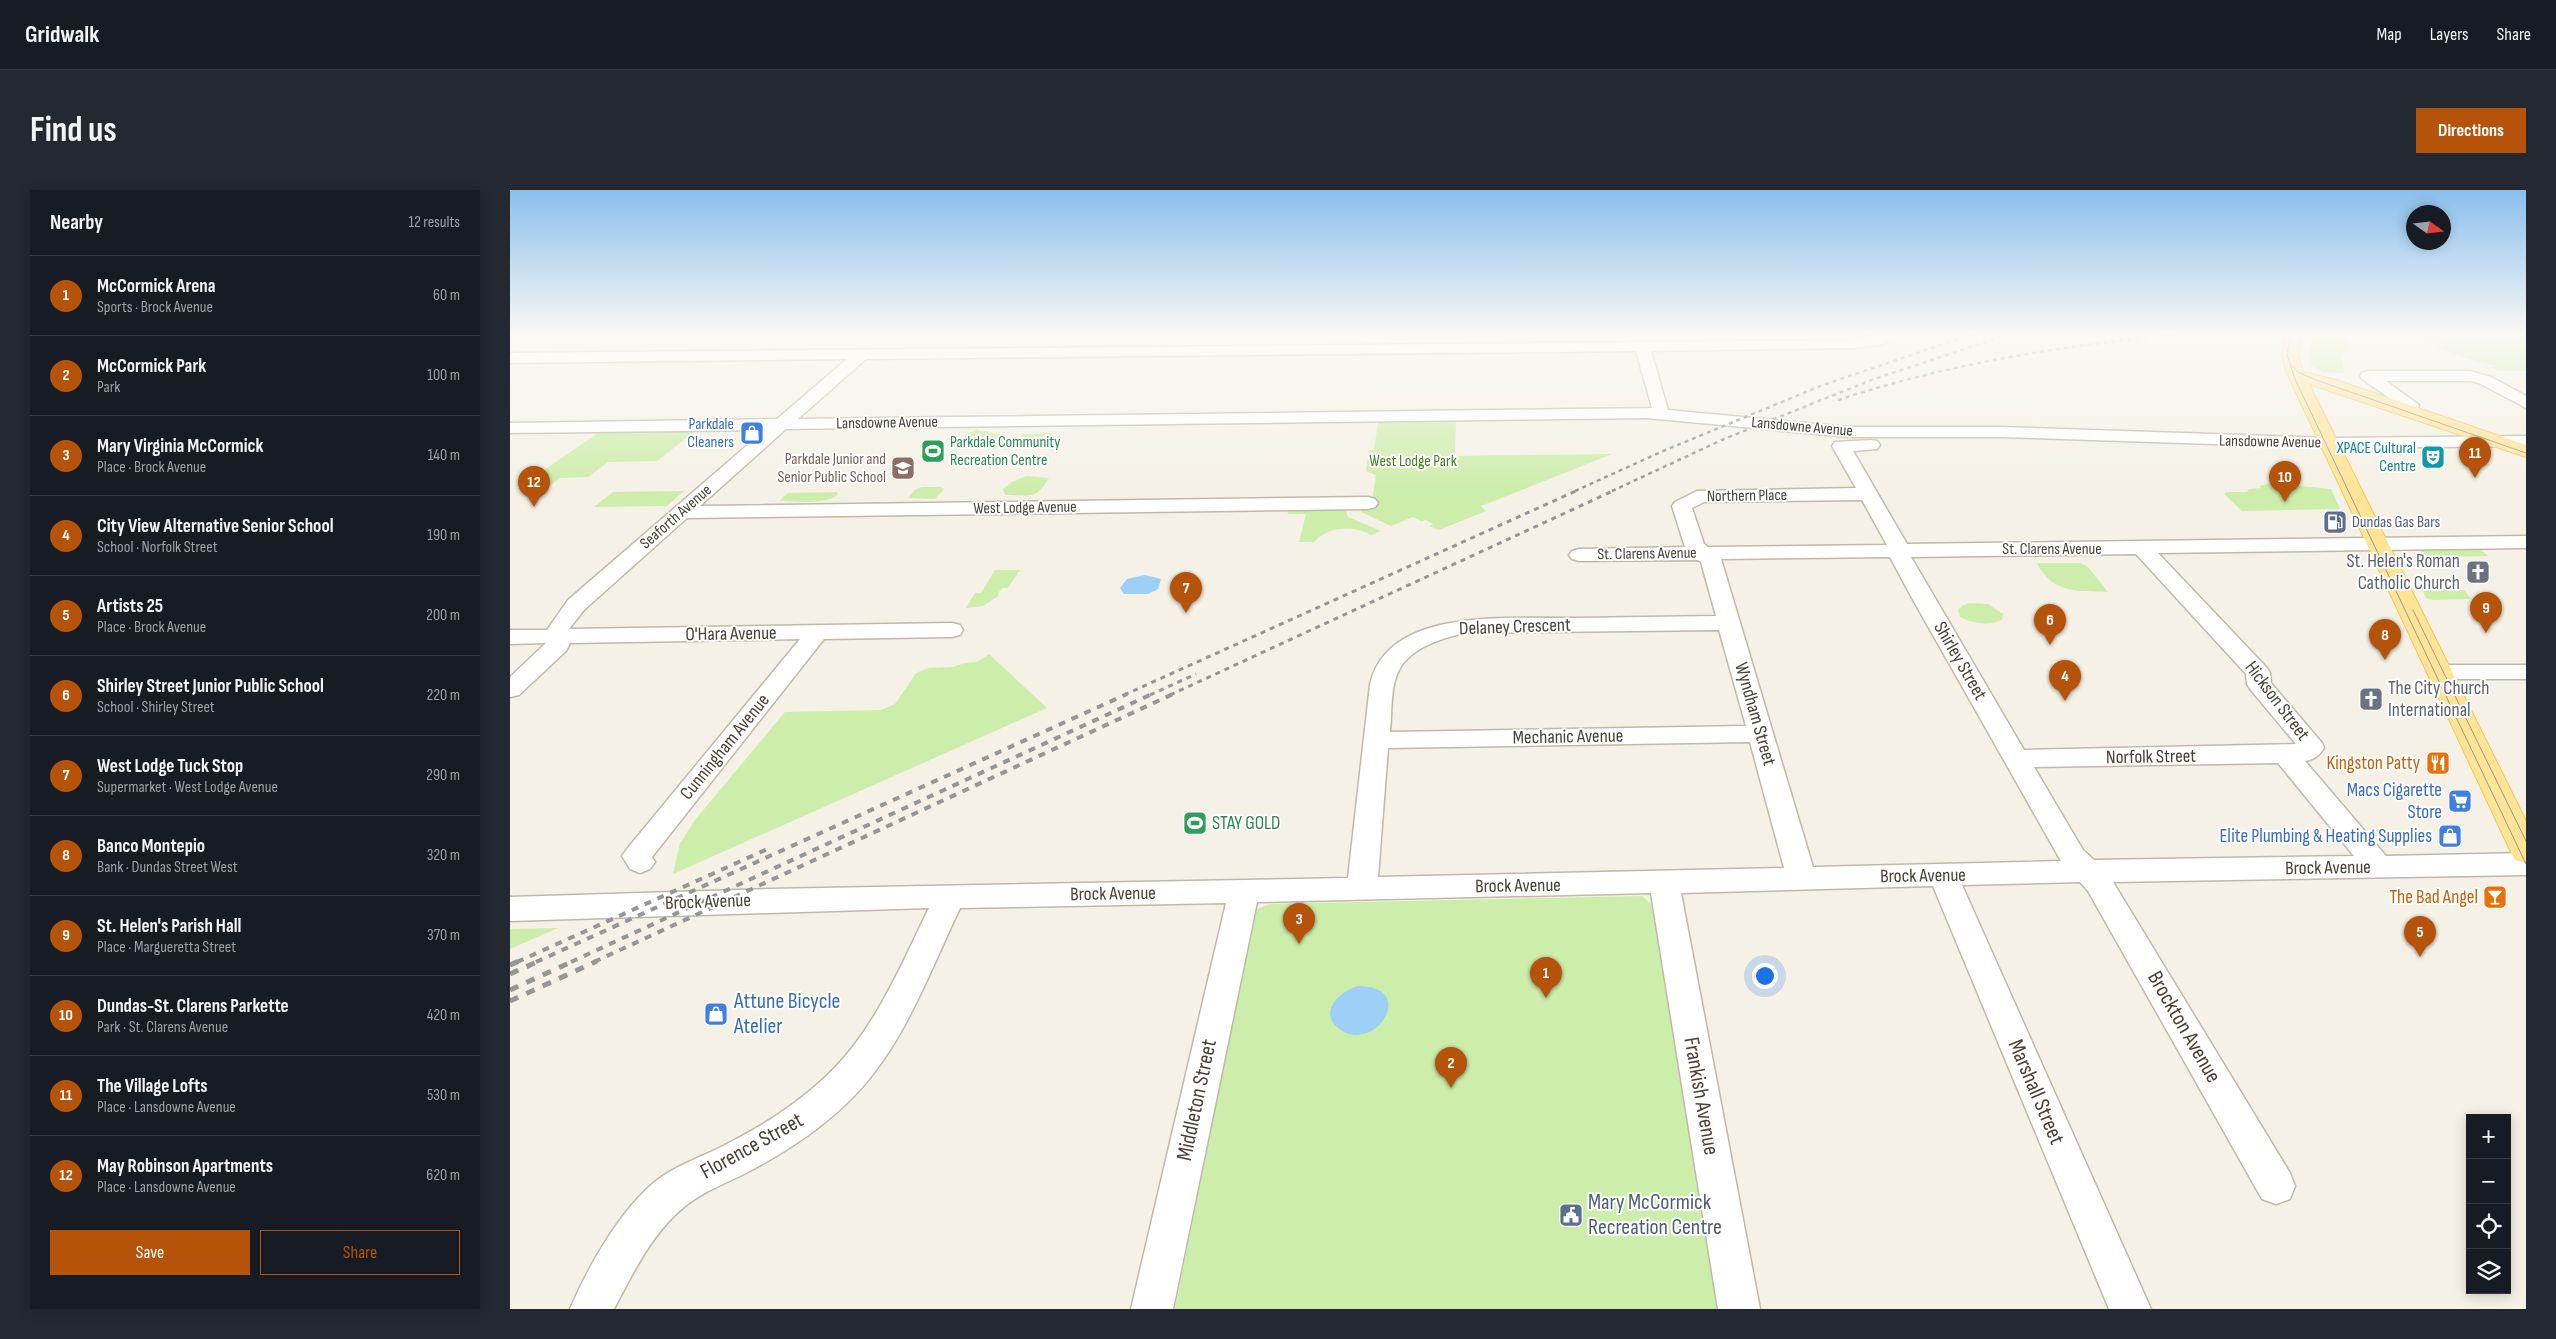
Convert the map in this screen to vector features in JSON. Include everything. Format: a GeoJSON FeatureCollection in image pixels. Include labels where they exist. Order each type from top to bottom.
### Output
{"type":"FeatureCollection","features":[{"type":"Feature","properties":{"kind":"main road"},"geometry":{"type":"LineString","coordinates":[[2301,385],[2526,852]]}},
{"type":"Feature","properties":{"kind":"main road"},"geometry":{"type":"LineString","coordinates":[[2334,385],[2526,451]]}},
{"type":"Feature","properties":{"kind":"street","name":"Seaforth Avenue"},"geometry":{"type":"LineString","coordinates":[[510,690],[558,646],[558,627],[564,617],[826,385]]}},
{"type":"Feature","properties":{"kind":"street"},"geometry":{"type":"LineString","coordinates":[[1654,385],[1660,405],[1660,414]]}},
{"type":"Feature","properties":{"kind":"street"},"geometry":{"type":"LineString","coordinates":[[2382,385],[2411,405],[2410,411]]}},
{"type":"Feature","properties":{"kind":"street"},"geometry":{"type":"LineString","coordinates":[[2494,385],[2526,403]]}},
{"type":"Feature","properties":{"kind":"street","name":"Lansdowne Avenue"},"geometry":{"type":"LineString","coordinates":[[510,428],[1660,414],[1848,432],[2001,432],[2329,443],[2526,442]]}},
{"type":"Feature","properties":{"kind":"street","name":"Lansdowne Avenue"},"geometry":{"type":"LineString","coordinates":[[1841,446],[2123,444],[2135,441],[2134,437]]}},
{"type":"Feature","properties":{"kind":"street","name":"Shirley Street"},"geometry":{"type":"LineString","coordinates":[[1841,446],[1900,550],[1900,556],[1918,590],[2073,857],[2088,872]]}},
{"type":"Feature","properties":{"kind":"street","name":"Northern Place"},"geometry":{"type":"LineString","coordinates":[[1703,553],[1695,547],[1682,506],[1697,497],[1868,494]]}},
{"type":"Feature","properties":{"kind":"street","name":"West Lodge Avenue"},"geometry":{"type":"LineString","coordinates":[[682,512],[1368,503]]}},
{"type":"Feature","properties":{"kind":"street","name":"St. Clarens Avenue"},"geometry":{"type":"LineString","coordinates":[[1578,555],[2526,542]]}},
{"type":"Feature","properties":{"kind":"street","name":"Hickson Street"},"geometry":{"type":"LineString","coordinates":[[2142,548],[2258,673],[2259,684],[2309,743],[2311,748],[2307,752],[2285,754]]}},
{"type":"Feature","properties":{"kind":"street","name":"Wyndham Street"},"geometry":{"type":"LineString","coordinates":[[1703,553],[1711,560],[1802,879]]}},
{"type":"Feature","properties":{"kind":"street","name":"Delaney Crescent"},"geometry":{"type":"LineString","coordinates":[[1362,889],[1376,740],[1384,679],[1388,669],[1402,653],[1414,645],[1450,628],[1728,623]]}},
{"type":"Feature","properties":{"kind":"street","name":"O'Hara Avenue"},"geometry":{"type":"LineString","coordinates":[[510,637],[952,630]]}},
{"type":"Feature","properties":{"kind":"street","name":"Cunningham Avenue"},"geometry":{"type":"LineString","coordinates":[[640,862],[637,856],[817,633]]}},
{"type":"Feature","properties":{"kind":"street"},"geometry":{"type":"LineString","coordinates":[[2438,672],[2526,672]]}},
{"type":"Feature","properties":{"kind":"street","name":"Mechanic Avenue"},"geometry":{"type":"LineString","coordinates":[[1376,740],[1760,734]]}},
{"type":"Feature","properties":{"kind":"street","name":"Hickson Street"},"geometry":{"type":"LineString","coordinates":[[2285,754],[2380,868]]}},
{"type":"Feature","properties":{"kind":"street","name":"Norfolk Street"},"geometry":{"type":"LineString","coordinates":[[2017,759],[2285,754]]}},
{"type":"Feature","properties":{"kind":"street","name":"Brock Avenue"},"geometry":{"type":"LineString","coordinates":[[510,909],[770,900],[1244,892],[1943,875],[2526,864]]}},
{"type":"Feature","properties":{"kind":"street","name":"Brockton Avenue"},"geometry":{"type":"LineString","coordinates":[[2088,872],[2099,883],[2276,1186]]}},
{"type":"Feature","properties":{"kind":"street","name":"Marshall Street"},"geometry":{"type":"LineString","coordinates":[[1943,875],[2130,1309]]}},
{"type":"Feature","properties":{"kind":"street","name":"Frankish Avenue"},"geometry":{"type":"LineString","coordinates":[[1664,883],[1739,1309]]}},
{"type":"Feature","properties":{"kind":"street","name":"Middleton Street"},"geometry":{"type":"LineString","coordinates":[[1152,1309],[1244,892]]}},
{"type":"Feature","properties":{"kind":"street","name":"Florence Street"},"geometry":{"type":"LineString","coordinates":[[591,1309],[651,1212],[670,1194],[692,1179],[788,1130],[815,1110],[854,1073],[872,1049],[888,1021],[950,898]]}},
{"type":"Feature","properties":{"kind":"green space","name":"West Lodge Park"},"geometry":{"type":"Polygon","coordinates":[[[1456,422],[1455,456],[1612,454],[1481,506],[1486,511],[1439,530],[1429,526],[1433,524],[1426,520],[1421,521],[1413,517],[1391,526],[1361,512],[1360,509],[1368,509],[1372,502],[1376,475],[1366,471],[1369,450],[1374,450],[1378,423],[1456,422]]]}},
{"type":"Feature","properties":{"kind":"green space"},"geometry":{"type":"Polygon","coordinates":[[[977,429],[982,432],[985,431],[1015,438],[995,449],[965,440],[955,440],[977,429]]]}},
{"type":"Feature","properties":{"kind":"green space"},"geometry":{"type":"Polygon","coordinates":[[[694,432],[657,461],[608,462],[588,477],[560,478],[551,485],[534,485],[540,480],[537,475],[598,433],[694,432]]]}},
{"type":"Feature","properties":{"kind":"green space"},"geometry":{"type":"Polygon","coordinates":[[[1054,433],[1048,442],[1016,442],[1023,434],[1054,433]]]}},
{"type":"Feature","properties":{"kind":"green space"},"geometry":{"type":"Polygon","coordinates":[[[1026,476],[1049,478],[1039,490],[1031,495],[1005,495],[1003,489],[1012,482],[1026,476]]]}},
{"type":"Feature","properties":{"kind":"green space"},"geometry":{"type":"Polygon","coordinates":[[[2271,483],[2331,489],[2340,509],[2242,511],[2224,494],[2226,492],[2247,492],[2249,489],[2261,488],[2260,486],[2271,483]]]}},
{"type":"Feature","properties":{"kind":"green space"},"geometry":{"type":"Polygon","coordinates":[[[922,487],[941,487],[944,489],[935,499],[908,498],[916,489],[922,487]]]}},
{"type":"Feature","properties":{"kind":"green space"},"geometry":{"type":"Polygon","coordinates":[[[684,491],[667,506],[594,507],[613,492],[684,491]]]}},
{"type":"Feature","properties":{"kind":"green space"},"geometry":{"type":"Polygon","coordinates":[[[837,492],[838,494],[827,500],[779,501],[788,493],[837,492]]]}},
{"type":"Feature","properties":{"kind":"green space"},"geometry":{"type":"Polygon","coordinates":[[[1345,509],[1348,517],[1381,531],[1371,535],[1357,530],[1341,529],[1326,533],[1314,542],[1299,542],[1306,514],[1288,514],[1287,510],[1345,509]]]}},
{"type":"Feature","properties":{"kind":"green space"},"geometry":{"type":"Polygon","coordinates":[[[2418,549],[2479,549],[2489,556],[2428,557],[2418,549]]]}},
{"type":"Feature","properties":{"kind":"green space"},"geometry":{"type":"Polygon","coordinates":[[[2037,563],[2080,563],[2087,566],[2108,592],[2076,591],[2058,586],[2043,573],[2037,563]]]}},
{"type":"Feature","properties":{"kind":"green space"},"geometry":{"type":"Polygon","coordinates":[[[995,570],[1020,570],[1008,588],[1002,588],[998,596],[983,606],[966,608],[975,593],[981,593],[995,570]]]}},
{"type":"Feature","properties":{"kind":"green space"},"geometry":{"type":"Polygon","coordinates":[[[2458,589],[2465,591],[2471,599],[2432,600],[2426,598],[2422,590],[2458,589]]]}},
{"type":"Feature","properties":{"kind":"green space"},"geometry":{"type":"Polygon","coordinates":[[[1969,603],[1988,604],[2003,614],[2002,620],[1981,623],[1960,617],[1958,610],[1969,603]]]}},
{"type":"Feature","properties":{"kind":"green space"},"geometry":{"type":"Polygon","coordinates":[[[989,654],[1047,708],[673,874],[680,843],[695,820],[785,712],[881,710],[895,704],[916,673],[928,668],[953,667],[977,662],[989,654]]]}},
{"type":"Feature","properties":{"kind":"green space"},"geometry":{"type":"Polygon","coordinates":[[[1642,896],[1651,904],[1655,918],[1717,1309],[1175,1309],[1255,910],[1270,904],[1642,896]]]}},
{"type":"Feature","properties":{"kind":"green space"},"geometry":{"type":"Polygon","coordinates":[[[558,928],[510,949],[510,929],[558,928]]]}},
{"type":"Feature","properties":{"kind":"water"},"geometry":{"type":"Polygon","coordinates":[[[1145,575],[1161,579],[1158,589],[1148,594],[1124,594],[1120,588],[1127,579],[1145,575]]]}},
{"type":"Feature","properties":{"kind":"water"},"geometry":{"type":"Polygon","coordinates":[[[1357,986],[1376,989],[1386,997],[1388,1007],[1385,1018],[1376,1027],[1365,1034],[1351,1035],[1338,1028],[1332,1022],[1330,1015],[1331,1009],[1338,997],[1357,986]]]}},
{"type":"Feature","properties":{"kind":"tram line"},"geometry":{"type":"LineString","coordinates":[[2298,385],[2526,864]]}},
{"type":"Feature","properties":{"kind":"tram line"},"geometry":{"type":"LineString","coordinates":[[2331,385],[2526,453]]}},
{"type":"Feature","properties":{"kind":"tram line"},"geometry":{"type":"LineString","coordinates":[[2413,610],[2526,841]]}},
{"type":"Feature","properties":{"kind":"railway"},"geometry":{"type":"LineString","coordinates":[[1575,491],[1663,451],[1822,385]]}},
{"type":"Feature","properties":{"kind":"railway"},"geometry":{"type":"LineString","coordinates":[[1612,491],[1724,439],[1858,385]]}},
{"type":"Feature","properties":{"kind":"railway"},"geometry":{"type":"LineString","coordinates":[[1838,400],[1887,385]]}},
{"type":"Feature","properties":{"kind":"railway"},"geometry":{"type":"LineString","coordinates":[[1124,695],[1578,490]]}},
{"type":"Feature","properties":{"kind":"railway"},"geometry":{"type":"LineString","coordinates":[[1170,695],[1615,490]]}},
{"type":"Feature","properties":{"kind":"railway"},"geometry":{"type":"LineString","coordinates":[[1150,695],[1196,674]]}},
{"type":"Feature","properties":{"kind":"railway"},"geometry":{"type":"LineString","coordinates":[[536,962],[1127,694]]}},
{"type":"Feature","properties":{"kind":"railway"},"geometry":{"type":"LineString","coordinates":[[571,962],[1152,694]]}},
{"type":"Feature","properties":{"kind":"railway"},"geometry":{"type":"LineString","coordinates":[[594,962],[1173,694]]}},
{"type":"Feature","properties":{"kind":"railway"},"geometry":{"type":"LineString","coordinates":[[517,962],[772,847]]}},
{"type":"Feature","properties":{"kind":"railway"},"geometry":{"type":"LineString","coordinates":[[510,965],[519,961]]}},
{"type":"Feature","properties":{"kind":"railway"},"geometry":{"type":"LineString","coordinates":[[510,974],[539,961]]}},
{"type":"Feature","properties":{"kind":"railway"},"geometry":{"type":"LineString","coordinates":[[510,990],[573,961]]}},
{"type":"Feature","properties":{"kind":"railway"},"geometry":{"type":"LineString","coordinates":[[510,1001],[597,961]]}},
{"type":"Feature","properties":{"kind":"place","name":"Parkdale Cleaners"},"geometry":{"type":"Point","coordinates":[752,433]}},
{"type":"Feature","properties":{"kind":"place","name":"Parkdale Community Recreation Centre"},"geometry":{"type":"Point","coordinates":[933,451]}},
{"type":"Feature","properties":{"kind":"place","name":"XPACE Cultural Centre"},"geometry":{"type":"Point","coordinates":[2433,457]}},
{"type":"Feature","properties":{"kind":"place","name":"Parkdale Junior and Senior Public School"},"geometry":{"type":"Point","coordinates":[903,468]}},
{"type":"Feature","properties":{"kind":"place","name":"The Village Lofts"},"geometry":{"type":"Point","coordinates":[2475,478]}},
{"type":"Feature","properties":{"kind":"place","name":"Dundas-St. Clarens Parkette"},"geometry":{"type":"Point","coordinates":[2285,502]}},
{"type":"Feature","properties":{"kind":"place","name":"May Robinson Apartments"},"geometry":{"type":"Point","coordinates":[534,507]}},
{"type":"Feature","properties":{"kind":"place","name":"Dundas Gas Bars"},"geometry":{"type":"Point","coordinates":[2335,522]}},
{"type":"Feature","properties":{"kind":"place","name":"St. Helen's Roman Catholic Church"},"geometry":{"type":"Point","coordinates":[2478,572]}},
{"type":"Feature","properties":{"kind":"place","name":"West Lodge Tuck Stop"},"geometry":{"type":"Point","coordinates":[1186,613]}},
{"type":"Feature","properties":{"kind":"place","name":"St. Helen's Parish Hall"},"geometry":{"type":"Point","coordinates":[2486,633]}},
{"type":"Feature","properties":{"kind":"place","name":"Shirley Street Junior Public School"},"geometry":{"type":"Point","coordinates":[2050,645]}},
{"type":"Feature","properties":{"kind":"place","name":"Banco Montepio"},"geometry":{"type":"Point","coordinates":[2385,660]}},
{"type":"Feature","properties":{"kind":"place","name":"The City Church International"},"geometry":{"type":"Point","coordinates":[2371,699]}},
{"type":"Feature","properties":{"kind":"place","name":"City View Alternative Senior School"},"geometry":{"type":"Point","coordinates":[2065,701]}},
{"type":"Feature","properties":{"kind":"place","name":"Kingston Patty"},"geometry":{"type":"Point","coordinates":[2438,763]}},
{"type":"Feature","properties":{"kind":"place","name":"Macs Cigarette Store"},"geometry":{"type":"Point","coordinates":[2460,801]}},
{"type":"Feature","properties":{"kind":"place","name":"STAY GOLD"},"geometry":{"type":"Point","coordinates":[1195,823]}},
{"type":"Feature","properties":{"kind":"place","name":"Elite Plumbing & Heating Supplies"},"geometry":{"type":"Point","coordinates":[2450,836]}},
{"type":"Feature","properties":{"kind":"place","name":"The Bad Angel"},"geometry":{"type":"Point","coordinates":[2495,897]}},
{"type":"Feature","properties":{"kind":"place","name":"Mary Virginia McCormick"},"geometry":{"type":"Point","coordinates":[1299,944]}},
{"type":"Feature","properties":{"kind":"place","name":"Artists 25"},"geometry":{"type":"Point","coordinates":[2420,957]}},
{"type":"Feature","properties":{"kind":"place","name":"McCormick Arena"},"geometry":{"type":"Point","coordinates":[1546,998]}},
{"type":"Feature","properties":{"kind":"place","name":"Attune Bicycle Atelier"},"geometry":{"type":"Point","coordinates":[716,1014]}},
{"type":"Feature","properties":{"kind":"place","name":"McCormick Park"},"geometry":{"type":"Point","coordinates":[1451,1088]}},
{"type":"Feature","properties":{"kind":"place","name":"Mary McCormick Recreation Centre"},"geometry":{"type":"Point","coordinates":[1571,1215]}}]}
